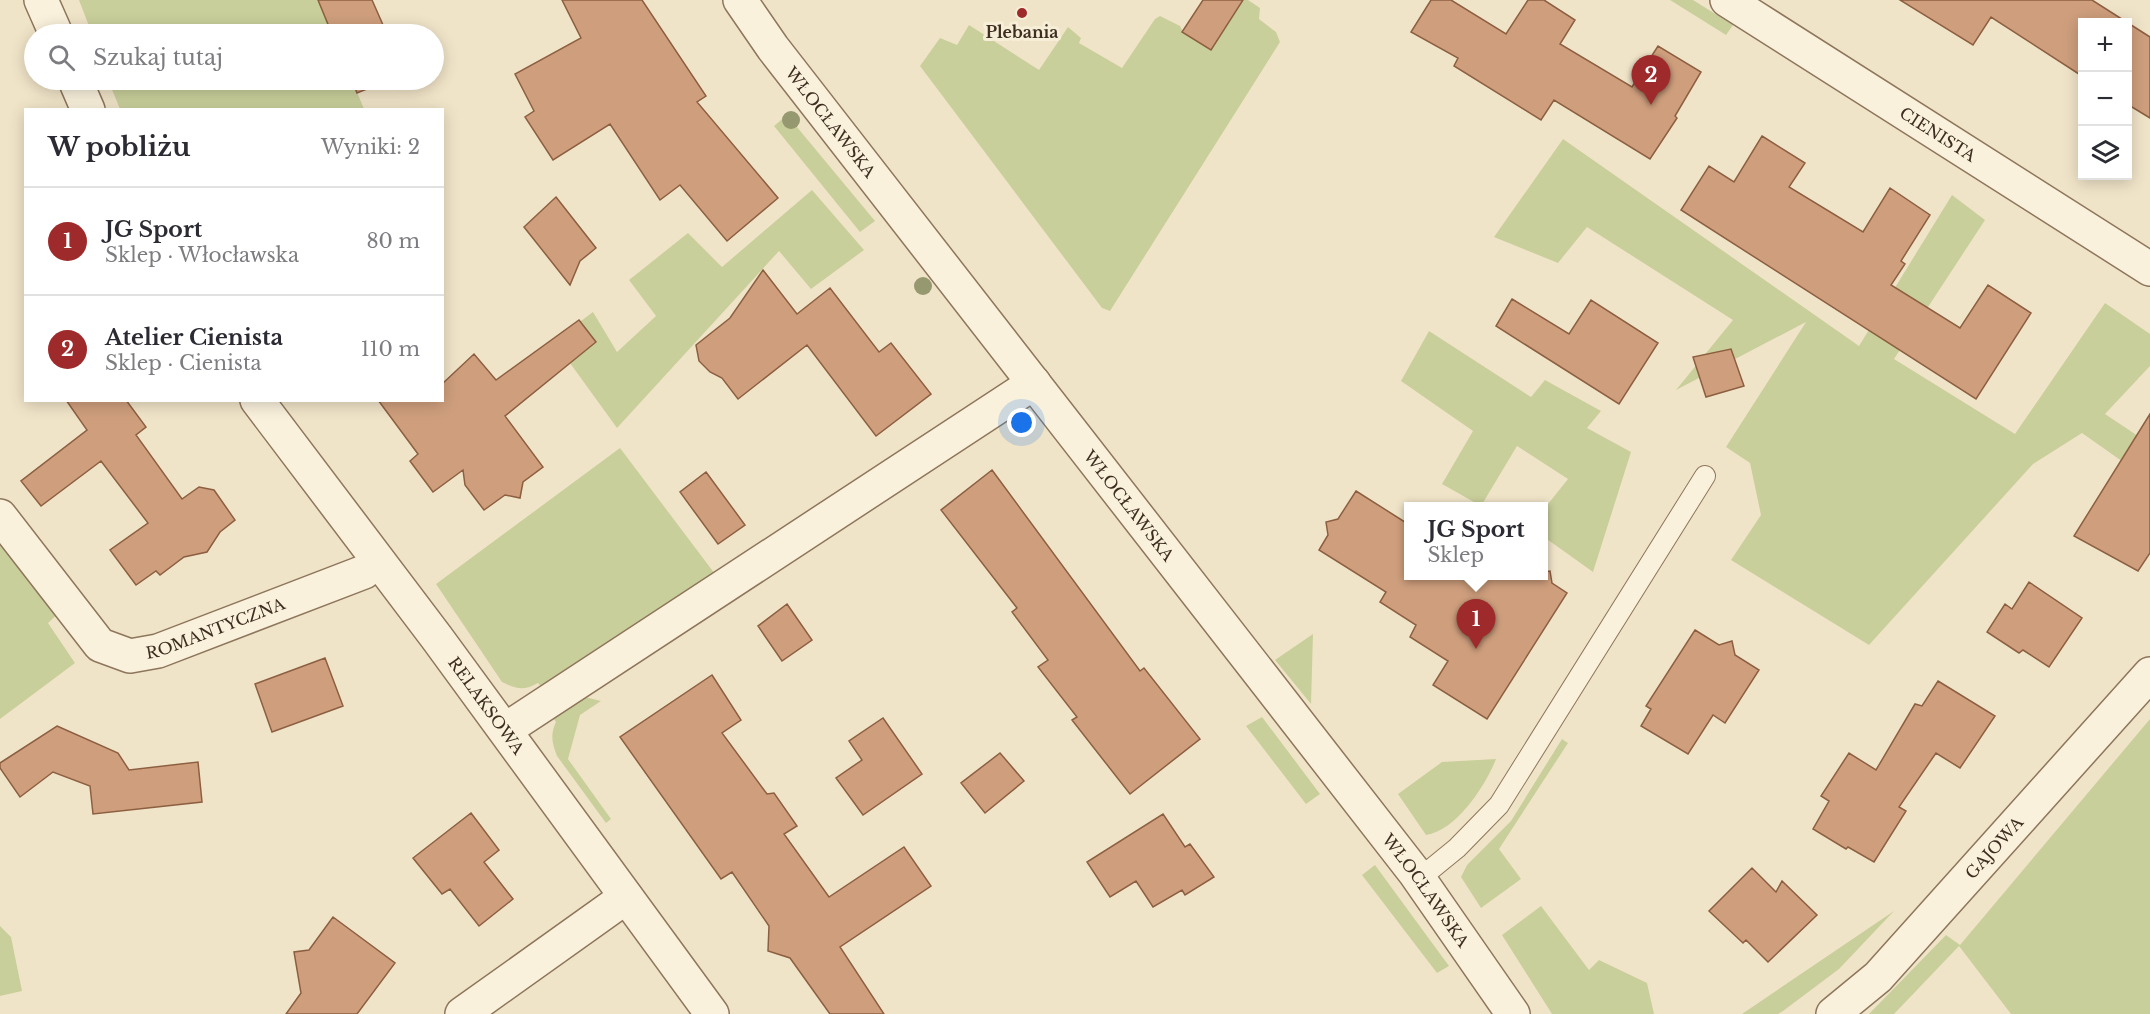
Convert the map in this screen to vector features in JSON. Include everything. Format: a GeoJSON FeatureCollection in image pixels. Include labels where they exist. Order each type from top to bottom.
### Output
{"type":"FeatureCollection","features":[{"type":"Feature","properties":{"kind":"street"},"geometry":{"type":"LineString","coordinates":[[41,0],[52,24]]}},
{"type":"Feature","properties":{"kind":"street","name":"WŁOCŁAWSKA"},"geometry":{"type":"LineString","coordinates":[[740,0],[773,48],[1419,879],[1513,1014]]}},
{"type":"Feature","properties":{"kind":"street","name":"CIENISTA"},"geometry":{"type":"LineString","coordinates":[[1727,0],[2150,269]]}},
{"type":"Feature","properties":{"kind":"street"},"geometry":{"type":"LineString","coordinates":[[79,90],[87,108]]}},
{"type":"Feature","properties":{"kind":"street"},"geometry":{"type":"LineString","coordinates":[[505,730],[1034,383]]}},
{"type":"Feature","properties":{"kind":"street","name":"RELAKSOWA"},"geometry":{"type":"LineString","coordinates":[[259,402],[505,730],[712,1014]]}},
{"type":"Feature","properties":{"kind":"street","name":"ROMANTYCZNA"},"geometry":{"type":"LineString","coordinates":[[0,516],[100,645],[130,656],[158,651],[364,572],[378,561]]}},
{"type":"Feature","properties":{"kind":"street","name":"GAJOWA"},"geometry":{"type":"LineString","coordinates":[[1833,1014],[1878,977],[2150,674]]}},
{"type":"Feature","properties":{"kind":"street"},"geometry":{"type":"LineString","coordinates":[[462,1014],[626,897]]}},
{"type":"Feature","properties":{"kind":"lane"},"geometry":{"type":"LineString","coordinates":[[1419,879],[1457,848],[1499,805],[1705,476]]}},
{"type":"Feature","properties":{"kind":"green space"},"geometry":{"type":"Polygon","coordinates":[[[79,0],[318,0],[329,24],[88,24],[79,0]]]}},
{"type":"Feature","properties":{"kind":"green space"},"geometry":{"type":"Polygon","coordinates":[[[1208,0],[1248,0],[1260,8],[1259,19],[1276,32],[1280,42],[1110,311],[1102,308],[920,66],[940,38],[957,45],[969,25],[1039,70],[1068,27],[1081,38],[1079,43],[1122,68],[1155,19],[1160,16],[1180,26],[1183,32],[1211,50],[1232,16],[1208,0]]]}},
{"type":"Feature","properties":{"kind":"green space"},"geometry":{"type":"Polygon","coordinates":[[[1670,0],[1693,0],[1733,25],[1726,35],[1670,0]]]}},
{"type":"Feature","properties":{"kind":"green space"},"geometry":{"type":"Polygon","coordinates":[[[112,90],[356,90],[364,108],[120,108],[112,90]]]}},
{"type":"Feature","properties":{"kind":"green space"},"geometry":{"type":"Polygon","coordinates":[[[787,115],[875,221],[860,232],[774,126],[787,115]]]}},
{"type":"Feature","properties":{"kind":"green space"},"geometry":{"type":"Polygon","coordinates":[[[1563,139],[1859,346],[1952,195],[1985,220],[1894,359],[2015,434],[2105,303],[2150,334],[2150,366],[2105,414],[2150,444],[2150,481],[2082,433],[2033,464],[1869,645],[1731,560],[1761,515],[1750,463],[1726,447],[1806,322],[1676,390],[1733,320],[1587,227],[1558,263],[1494,237],[1563,139]]]}},
{"type":"Feature","properties":{"kind":"green space"},"geometry":{"type":"Polygon","coordinates":[[[812,190],[864,250],[811,289],[779,251],[617,428],[554,341],[593,312],[617,352],[656,316],[629,280],[688,233],[722,267],[812,190]]]}},
{"type":"Feature","properties":{"kind":"green space"},"geometry":{"type":"Polygon","coordinates":[[[1429,331],[1531,397],[1545,380],[1601,411],[1587,428],[1631,452],[1593,572],[1548,540],[1548,504],[1568,479],[1517,446],[1483,502],[1474,502],[1442,484],[1473,431],[1401,381],[1429,331]]]}},
{"type":"Feature","properties":{"kind":"green space"},"geometry":{"type":"Polygon","coordinates":[[[620,448],[718,578],[545,692],[538,683],[520,688],[502,682],[436,584],[620,448]]]}},
{"type":"Feature","properties":{"kind":"green space"},"geometry":{"type":"Polygon","coordinates":[[[0,536],[60,612],[48,623],[75,663],[0,719],[0,536]]]}},
{"type":"Feature","properties":{"kind":"green space"},"geometry":{"type":"Polygon","coordinates":[[[1313,634],[1311,704],[1275,660],[1313,634]]]}},
{"type":"Feature","properties":{"kind":"green space"},"geometry":{"type":"Polygon","coordinates":[[[577,695],[601,701],[580,715],[568,759],[611,819],[606,823],[557,756],[553,743],[552,735],[556,722],[551,715],[577,695]]]}},
{"type":"Feature","properties":{"kind":"green space"},"geometry":{"type":"Polygon","coordinates":[[[1262,717],[1320,794],[1306,804],[1246,726],[1262,717]]]}},
{"type":"Feature","properties":{"kind":"green space"},"geometry":{"type":"Polygon","coordinates":[[[2150,719],[2150,1014],[2011,1014],[1959,946],[1894,1014],[1869,1014],[1946,935],[1960,945],[2150,719]]]}},
{"type":"Feature","properties":{"kind":"green space"},"geometry":{"type":"Polygon","coordinates":[[[1562,739],[1568,743],[1499,849],[1521,879],[1481,908],[1461,877],[1467,865],[1511,821],[1562,739]]]}},
{"type":"Feature","properties":{"kind":"green space"},"geometry":{"type":"Polygon","coordinates":[[[1496,759],[1469,805],[1459,816],[1437,832],[1426,835],[1398,794],[1442,762],[1496,759]]]}},
{"type":"Feature","properties":{"kind":"green space"},"geometry":{"type":"Polygon","coordinates":[[[1375,865],[1449,966],[1437,973],[1362,875],[1375,865]]]}},
{"type":"Feature","properties":{"kind":"green space"},"geometry":{"type":"Polygon","coordinates":[[[1541,906],[1589,970],[1599,960],[1647,983],[1654,1014],[1552,1014],[1502,935],[1541,906]]]}},
{"type":"Feature","properties":{"kind":"green space"},"geometry":{"type":"Polygon","coordinates":[[[1894,911],[1839,969],[1783,1011],[1778,1014],[1742,1014],[1894,911]]]}},
{"type":"Feature","properties":{"kind":"green space"},"geometry":{"type":"Polygon","coordinates":[[[0,926],[11,937],[22,991],[0,996],[0,926]]]}},
{"type":"Feature","properties":{"kind":"building"},"geometry":{"type":"Polygon","coordinates":[[[318,0],[372,0],[383,24],[328,24],[318,0]]]}},
{"type":"Feature","properties":{"kind":"building"},"geometry":{"type":"Polygon","coordinates":[[[562,0],[642,0],[706,96],[697,102],[778,198],[727,241],[680,185],[660,200],[610,124],[553,160],[525,117],[534,111],[515,74],[581,38],[562,0]]]}},
{"type":"Feature","properties":{"kind":"building"},"geometry":{"type":"Polygon","coordinates":[[[1203,0],[1243,0],[1211,50],[1182,32],[1203,0]]]}},
{"type":"Feature","properties":{"kind":"building"},"geometry":{"type":"Polygon","coordinates":[[[1431,0],[1451,0],[1506,34],[1528,0],[1544,0],[1575,20],[1560,44],[1632,87],[1658,46],[1701,72],[1675,116],[1677,118],[1650,159],[1554,100],[1541,120],[1454,66],[1458,58],[1411,32],[1431,0]]]}},
{"type":"Feature","properties":{"kind":"building"},"geometry":{"type":"Polygon","coordinates":[[[1900,0],[2092,0],[2120,18],[2078,18],[2078,73],[1991,17],[1973,45],[1900,0]]]}},
{"type":"Feature","properties":{"kind":"building"},"geometry":{"type":"Polygon","coordinates":[[[2132,25],[2150,37],[2150,118],[2132,107],[2132,25]]]}},
{"type":"Feature","properties":{"kind":"building"},"geometry":{"type":"Polygon","coordinates":[[[1762,136],[1805,163],[1789,187],[1863,232],[1890,188],[1930,215],[1901,261],[1905,264],[1891,285],[1960,328],[1988,285],[2031,313],[1976,399],[1681,210],[1709,166],[1734,182],[1762,136]]]}},
{"type":"Feature","properties":{"kind":"building"},"geometry":{"type":"Polygon","coordinates":[[[556,197],[596,248],[580,261],[570,285],[524,227],[556,197]]]}},
{"type":"Feature","properties":{"kind":"building"},"geometry":{"type":"Polygon","coordinates":[[[763,270],[797,314],[830,288],[879,352],[891,343],[931,394],[876,436],[807,345],[738,399],[722,378],[710,372],[699,361],[696,345],[730,318],[763,270]]]}},
{"type":"Feature","properties":{"kind":"building"},"geometry":{"type":"Polygon","coordinates":[[[1512,299],[1569,334],[1591,300],[1658,343],[1619,404],[1496,326],[1512,299]]]}},
{"type":"Feature","properties":{"kind":"building"},"geometry":{"type":"Polygon","coordinates":[[[579,320],[596,342],[505,416],[543,467],[523,482],[520,498],[505,495],[484,510],[465,485],[463,470],[433,492],[410,461],[418,454],[379,402],[444,402],[444,382],[474,354],[496,380],[579,320]]]}},
{"type":"Feature","properties":{"kind":"building"},"geometry":{"type":"Polygon","coordinates":[[[1731,349],[1744,386],[1706,397],[1693,357],[1731,349]]]}},
{"type":"Feature","properties":{"kind":"building"},"geometry":{"type":"Polygon","coordinates":[[[67,402],[127,402],[146,427],[136,435],[182,499],[199,487],[214,490],[235,520],[220,532],[207,552],[184,557],[160,575],[156,571],[136,585],[110,550],[148,523],[101,461],[41,506],[21,481],[87,430],[67,402]]]}},
{"type":"Feature","properties":{"kind":"building"},"geometry":{"type":"Polygon","coordinates":[[[2150,414],[2150,553],[2138,571],[2074,536],[2150,414]]]}},
{"type":"Feature","properties":{"kind":"building"},"geometry":{"type":"Polygon","coordinates":[[[992,470],[1140,671],[1144,668],[1200,739],[1130,794],[1072,720],[1077,717],[1038,667],[1048,660],[1012,612],[1017,608],[941,510],[992,470]]]}},
{"type":"Feature","properties":{"kind":"building"},"geometry":{"type":"Polygon","coordinates":[[[706,472],[745,525],[718,544],[680,492],[706,472]]]}},
{"type":"Feature","properties":{"kind":"building"},"geometry":{"type":"Polygon","coordinates":[[[1356,491],[1404,521],[1404,580],[1548,580],[1548,571],[1550,571],[1552,583],[1567,593],[1487,719],[1433,685],[1448,661],[1410,637],[1416,625],[1380,602],[1386,592],[1319,550],[1328,535],[1326,522],[1338,519],[1356,491]]]}},
{"type":"Feature","properties":{"kind":"building"},"geometry":{"type":"Polygon","coordinates":[[[2029,582],[2082,618],[2049,667],[2023,650],[2019,653],[1987,632],[2005,604],[2012,609],[2029,582]]]}},
{"type":"Feature","properties":{"kind":"building"},"geometry":{"type":"Polygon","coordinates":[[[787,604],[812,640],[782,661],[758,626],[787,604]]]}},
{"type":"Feature","properties":{"kind":"building"},"geometry":{"type":"Polygon","coordinates":[[[1695,630],[1719,645],[1732,641],[1735,655],[1759,670],[1725,723],[1713,715],[1688,754],[1641,726],[1651,709],[1646,706],[1695,630]]]}},
{"type":"Feature","properties":{"kind":"building"},"geometry":{"type":"Polygon","coordinates":[[[325,658],[343,706],[272,732],[255,684],[325,658]]]}},
{"type":"Feature","properties":{"kind":"building"},"geometry":{"type":"Polygon","coordinates":[[[712,675],[741,720],[722,733],[767,794],[774,793],[797,826],[784,834],[829,897],[904,847],[931,886],[840,947],[884,1014],[830,1014],[790,958],[768,951],[769,926],[732,872],[721,879],[620,737],[712,675]]]}},
{"type":"Feature","properties":{"kind":"building"},"geometry":{"type":"Polygon","coordinates":[[[1938,681],[1995,716],[1960,768],[1936,753],[1899,807],[1906,811],[1874,862],[1848,847],[1846,849],[1813,829],[1829,801],[1821,796],[1849,753],[1876,770],[1915,704],[1922,706],[1938,681]]]}},
{"type":"Feature","properties":{"kind":"building"},"geometry":{"type":"Polygon","coordinates":[[[883,718],[922,774],[863,815],[836,778],[862,760],[849,741],[883,718]]]}},
{"type":"Feature","properties":{"kind":"building"},"geometry":{"type":"Polygon","coordinates":[[[57,726],[118,753],[129,770],[198,762],[202,802],[93,814],[90,786],[53,772],[20,797],[0,768],[0,763],[57,726]]]}},
{"type":"Feature","properties":{"kind":"building"},"geometry":{"type":"Polygon","coordinates":[[[1000,753],[1024,781],[985,813],[961,783],[1000,753]]]}},
{"type":"Feature","properties":{"kind":"building"},"geometry":{"type":"Polygon","coordinates":[[[471,813],[499,850],[484,862],[513,899],[479,926],[450,889],[442,894],[413,858],[471,813]]]}},
{"type":"Feature","properties":{"kind":"building"},"geometry":{"type":"Polygon","coordinates":[[[1163,814],[1185,847],[1190,844],[1214,877],[1185,895],[1182,890],[1153,907],[1136,881],[1110,897],[1087,862],[1163,814]]]}},
{"type":"Feature","properties":{"kind":"building"},"geometry":{"type":"Polygon","coordinates":[[[1752,868],[1776,892],[1782,881],[1817,915],[1768,962],[1746,940],[1743,943],[1709,911],[1752,868]]]}},
{"type":"Feature","properties":{"kind":"building"},"geometry":{"type":"Polygon","coordinates":[[[333,917],[395,963],[357,1014],[286,1014],[301,993],[294,952],[309,950],[333,917]]]}},
{"type":"Feature","properties":{"kind":"place","name":"Plebania"},"geometry":{"type":"Point","coordinates":[1022,13]}},
{"type":"Feature","properties":{"kind":"place","name":"Atelier Cienista"},"geometry":{"type":"Point","coordinates":[1651,105]}},
{"type":"Feature","properties":{"kind":"place","name":"JG Sport"},"geometry":{"type":"Point","coordinates":[1476,649]}}]}
